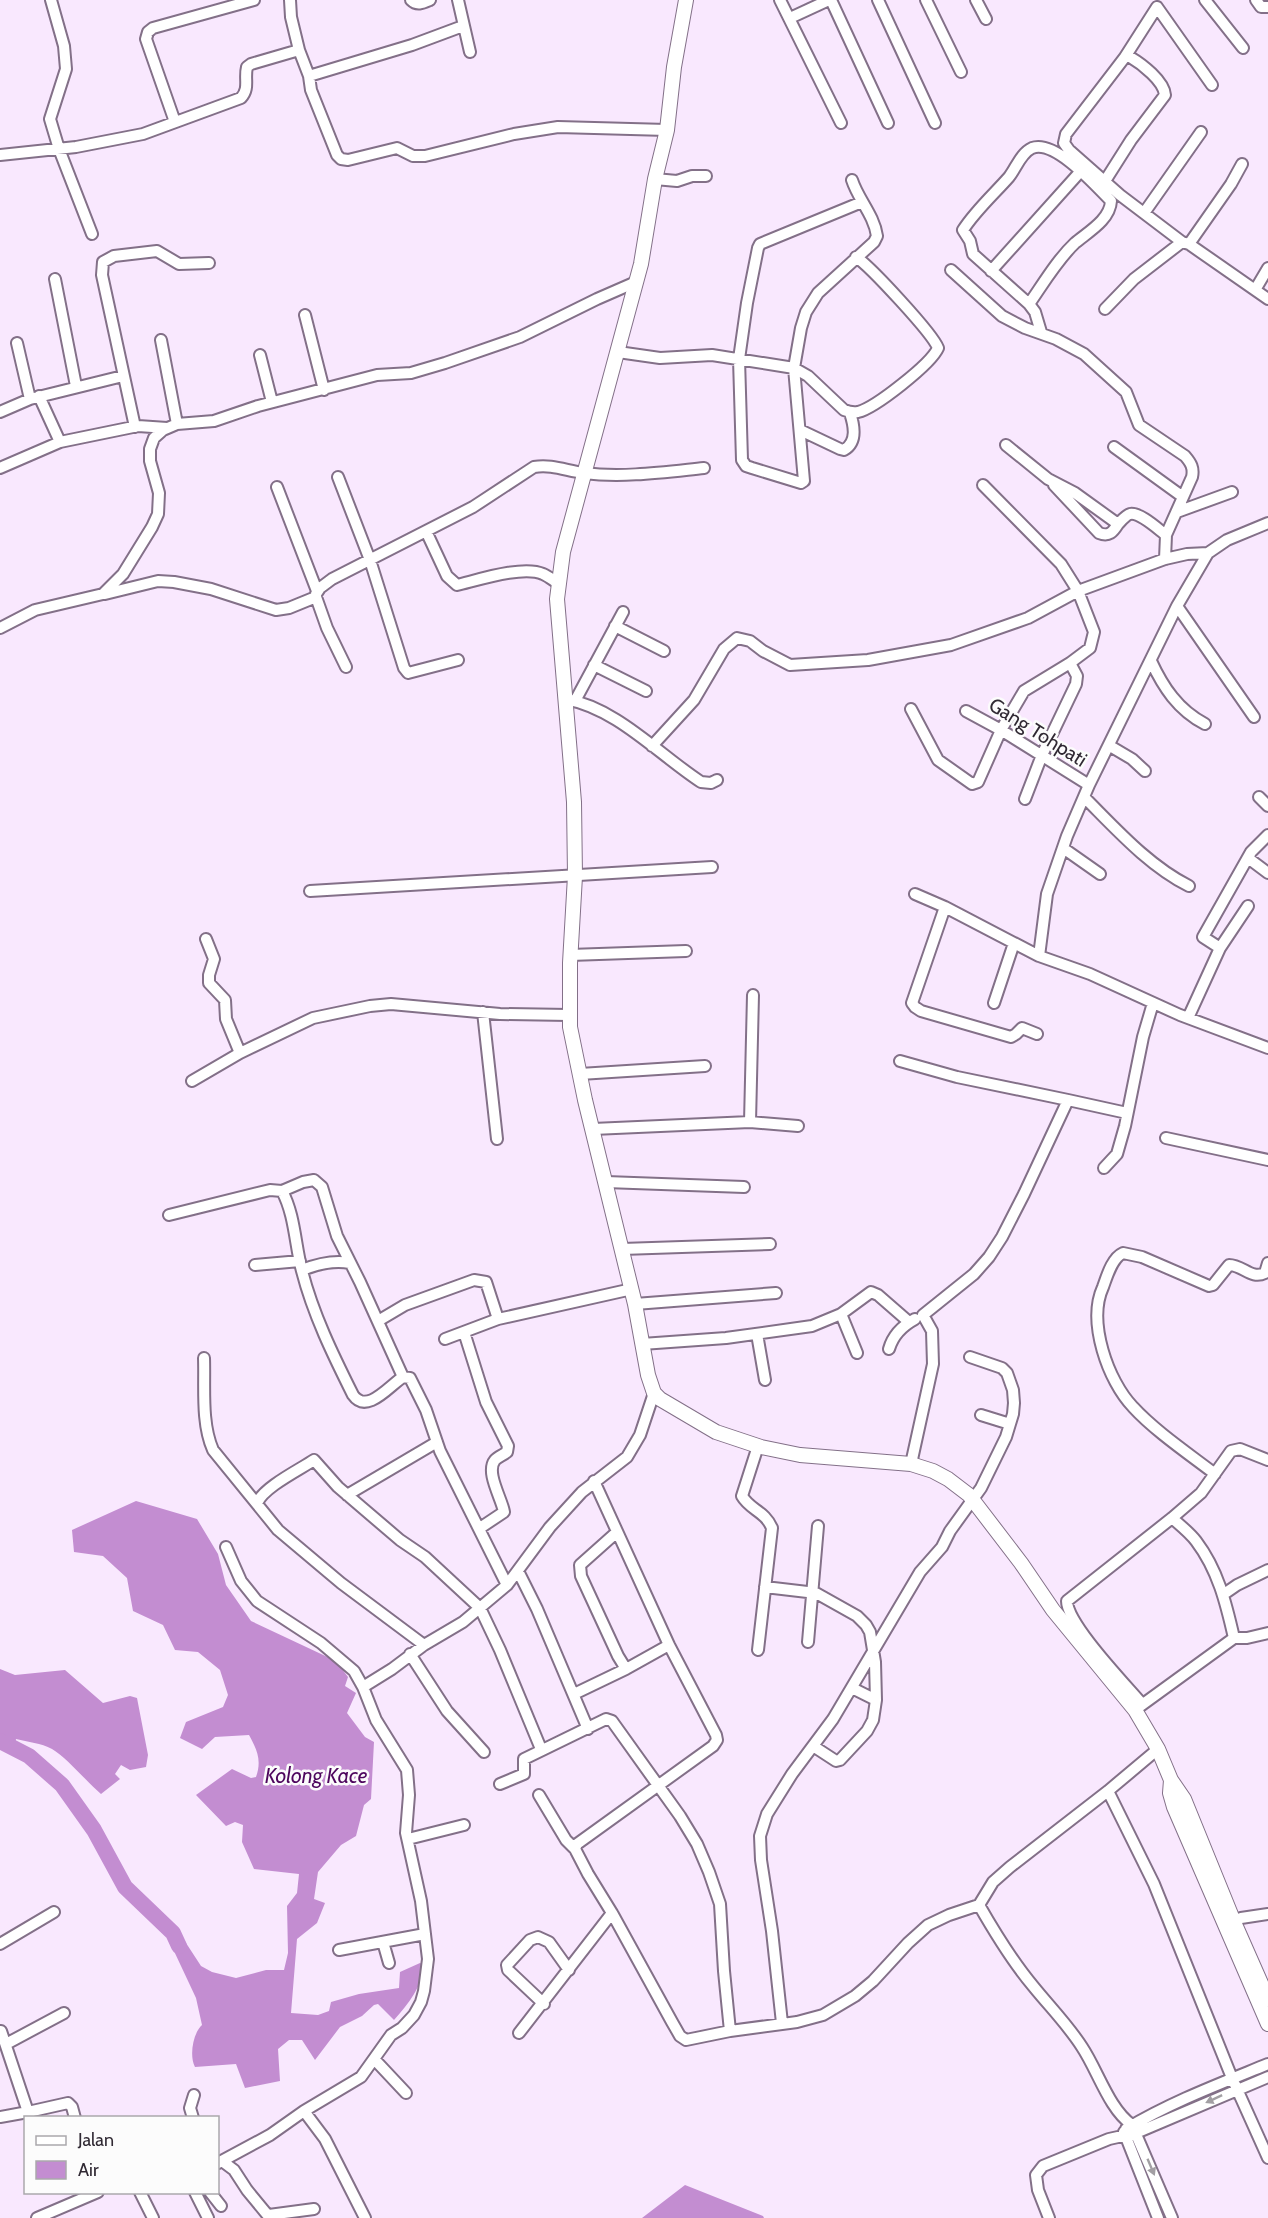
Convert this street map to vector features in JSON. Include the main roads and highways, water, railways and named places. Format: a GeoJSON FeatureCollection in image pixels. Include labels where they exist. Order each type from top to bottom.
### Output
{"type":"FeatureCollection","features":[{"type":"Feature","properties":{"kind":"water","name":"Kolong Kace"},"geometry":{"type":"Polygon","coordinates":[[[136,1501],[197,1519],[218,1554],[226,1585],[251,1621],[336,1661],[348,1677],[345,1686],[356,1693],[347,1713],[365,1737],[374,1742],[371,1799],[364,1805],[356,1836],[341,1845],[318,1872],[314,1899],[325,1903],[317,1923],[297,1939],[291,2013],[318,2015],[329,2011],[331,2002],[359,1994],[399,1988],[400,1972],[420,1963],[425,1965],[421,1981],[414,1995],[394,2020],[378,2004],[374,2005],[362,2016],[340,2027],[315,2060],[302,2040],[289,2040],[278,2049],[280,2081],[245,2088],[236,2064],[195,2067],[193,2062],[194,2039],[202,2025],[196,1998],[166,1934],[173,1923],[201,1966],[212,1972],[236,1978],[266,1970],[284,1970],[288,1953],[287,1906],[297,1893],[299,1874],[254,1869],[242,1842],[243,1825],[235,1822],[226,1826],[196,1795],[232,1769],[251,1778],[256,1777],[258,1771],[258,1755],[249,1735],[215,1737],[202,1749],[180,1738],[186,1722],[223,1707],[228,1695],[220,1670],[198,1652],[175,1650],[163,1625],[133,1611],[127,1578],[103,1556],[74,1552],[72,1530],[136,1501]]]}},
{"type":"Feature","properties":{"kind":"water"},"geometry":{"type":"Polygon","coordinates":[[[0,1669],[15,1675],[65,1670],[103,1703],[130,1696],[137,1698],[148,1755],[146,1767],[130,1770],[121,1765],[115,1774],[120,1779],[101,1794],[52,1749],[16,1739],[15,1744],[30,1749],[28,1761],[0,1745],[0,1669]]]}},
{"type":"Feature","properties":{"kind":"water"},"geometry":{"type":"Polygon","coordinates":[[[685,2185],[763,2216],[764,2218],[642,2218],[685,2185]]]}},
{"type":"Feature","properties":{"kind":"waterway"},"geometry":{"type":"LineString","coordinates":[[0,1741],[29,1756],[62,1785],[94,1830],[125,1887],[173,1933],[179,1946]]}}]}
